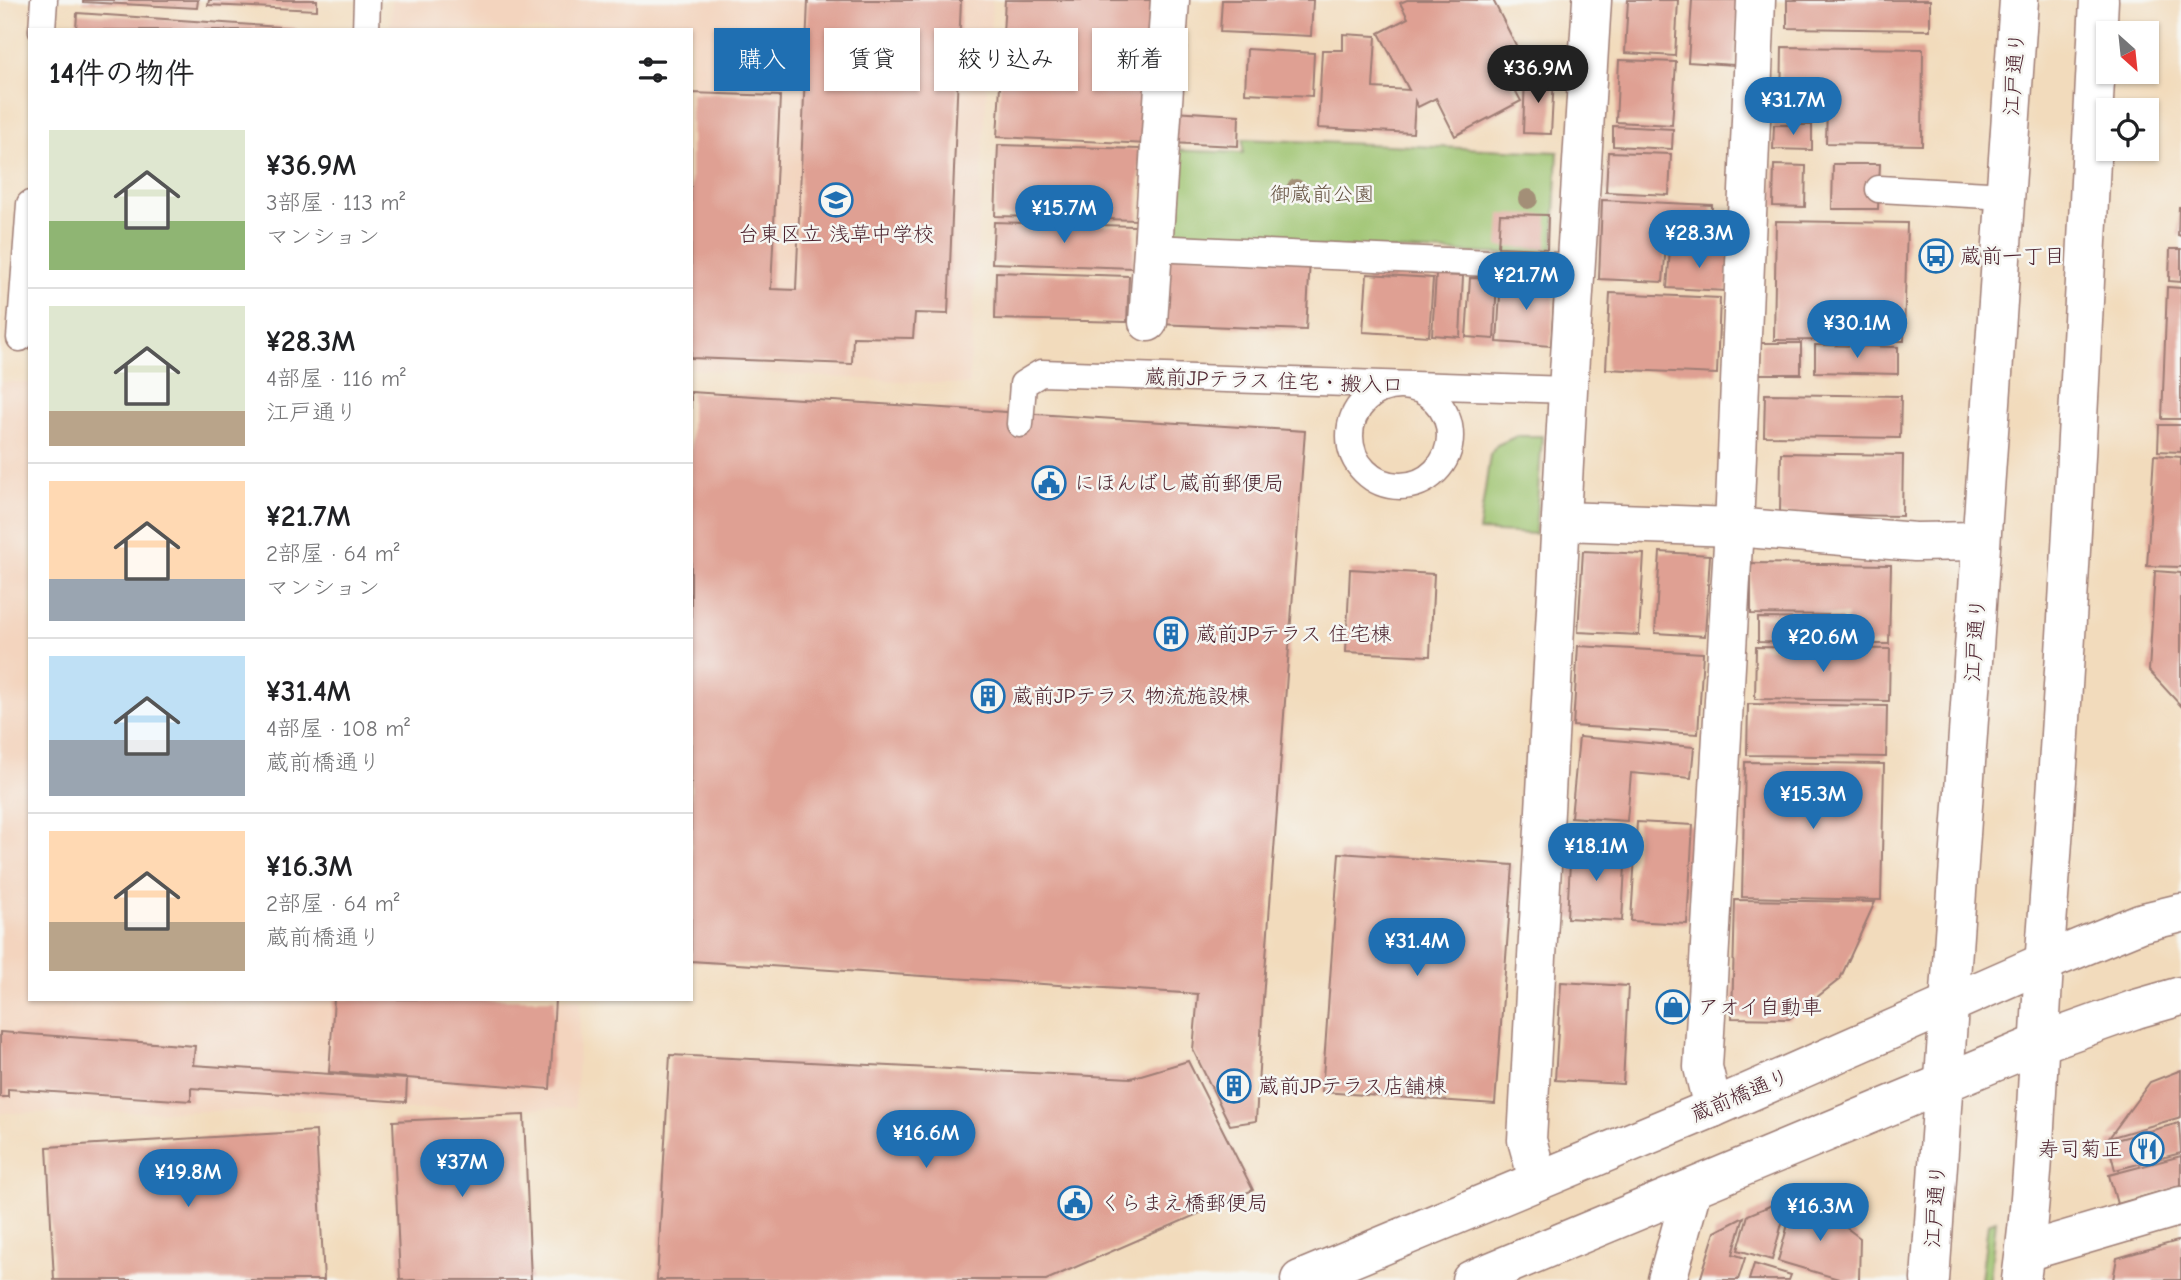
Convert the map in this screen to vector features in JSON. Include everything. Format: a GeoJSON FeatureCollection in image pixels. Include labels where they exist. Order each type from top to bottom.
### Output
{"type":"FeatureCollection","features":[{"type":"Feature","properties":{"kind":"main road"},"geometry":{"type":"LineString","coordinates":[[1148,322],[1170,0]]}},
{"type":"Feature","properties":{"kind":"main road"},"geometry":{"type":"LineString","coordinates":[[1538,1179],[1527,1140],[1592,0]]}},
{"type":"Feature","properties":{"kind":"main road"},"geometry":{"type":"LineString","coordinates":[[1713,1108],[1703,1067],[1734,527],[1756,0]]}},
{"type":"Feature","properties":{"kind":"main road","name":"江戸通り"},"geometry":{"type":"LineString","coordinates":[[1930,1280],[2019,0]]}},
{"type":"Feature","properties":{"kind":"main road"},"geometry":{"type":"LineString","coordinates":[[2099,0],[2055,838],[2023,1266],[2181,1206]]}},
{"type":"Feature","properties":{"kind":"main road"},"geometry":{"type":"LineString","coordinates":[[1562,521],[1734,527],[1915,542],[1981,541]]}},
{"type":"Feature","properties":{"kind":"main road","name":"蔵前橋通り"},"geometry":{"type":"LineString","coordinates":[[1300,1280],[1713,1108],[2045,962],[2140,923],[2181,913]]}},
{"type":"Feature","properties":{"kind":"main road"},"geometry":{"type":"LineString","coordinates":[[1471,1280],[2038,1044],[2181,996]]}},
{"type":"Feature","properties":{"kind":"main road"},"geometry":{"type":"LineString","coordinates":[[1667,1280],[1692,1189]]}},
{"type":"Feature","properties":{"kind":"lane"},"geometry":{"type":"LineString","coordinates":[[42,28],[44,0]]}},
{"type":"Feature","properties":{"kind":"lane"},"geometry":{"type":"LineString","coordinates":[[366,28],[368,0]]}},
{"type":"Feature","properties":{"kind":"lane"},"geometry":{"type":"LineString","coordinates":[[1879,189],[2006,196]]}},
{"type":"Feature","properties":{"kind":"lane"},"geometry":{"type":"LineString","coordinates":[[20,338],[28,231]]}},
{"type":"Feature","properties":{"kind":"lane"},"geometry":{"type":"LineString","coordinates":[[1153,248],[1577,268]]}},
{"type":"Feature","properties":{"kind":"lane","name":"蔵前JPテラス 住宅・搬入口"},"geometry":{"type":"LineString","coordinates":[[1020,424],[1023,384],[1041,373],[1568,390]]}},
{"type":"Feature","properties":{"kind":"lane"},"geometry":{"type":"LineString","coordinates":[[1350,383],[1349,441],[1353,456],[1362,470],[1376,481],[1391,486],[1408,486],[1423,481],[1437,471],[1447,456],[1458,418],[1469,399],[1482,388]]}},
{"type":"Feature","properties":{"kind":"lane"},"geometry":{"type":"LineString","coordinates":[[1349,441],[1350,424],[1367,397],[1382,388],[1398,385],[1415,387],[1430,395],[1442,407],[1449,423],[1450,440]]}},
{"type":"Feature","properties":{"kind":"shaded area","name":"台東区立 浅草中学校"},"geometry":{"type":"Polygon","coordinates":[[[392,0],[992,0],[990,28],[934,28],[934,91],[987,91],[969,385],[693,369],[693,28],[390,28],[392,0]]]}},
{"type":"Feature","properties":{"kind":"shaded area"},"geometry":{"type":"Polygon","coordinates":[[[0,382],[28,383],[28,1001],[581,1001],[575,1108],[0,1113],[0,382]]]}},
{"type":"Feature","properties":{"kind":"green space","name":"御蔵前公園"},"geometry":{"type":"Polygon","coordinates":[[[1243,139],[1558,152],[1553,256],[1166,241],[1170,150],[1243,153],[1243,139]]]}},
{"type":"Feature","properties":{"kind":"green space"},"geometry":{"type":"Polygon","coordinates":[[[1517,436],[1542,436],[1535,534],[1479,531],[1490,455],[1497,445],[1517,436]]]}},
{"type":"Feature","properties":{"kind":"green space"},"geometry":{"type":"Polygon","coordinates":[[[1996,1220],[1990,1280],[1981,1280],[1988,1223],[1996,1220]]]}},
{"type":"Feature","properties":{"kind":"building"},"geometry":{"type":"Polygon","coordinates":[[[83,0],[198,0],[197,8],[83,0]]]}},
{"type":"Feature","properties":{"kind":"building"},"geometry":{"type":"Polygon","coordinates":[[[209,0],[317,0],[317,10],[208,5],[209,0]]]}},
{"type":"Feature","properties":{"kind":"building"},"geometry":{"type":"Polygon","coordinates":[[[808,0],[961,0],[960,28],[934,28],[934,91],[957,91],[948,314],[915,313],[913,338],[853,337],[852,364],[693,358],[693,93],[780,96],[771,289],[796,290],[804,91],[810,91],[808,0]]]}},
{"type":"Feature","properties":{"kind":"building"},"geometry":{"type":"Polygon","coordinates":[[[1005,0],[1158,0],[1156,28],[1092,28],[1092,91],[1152,91],[1149,144],[997,137],[1000,91],[1078,91],[1078,28],[1003,28],[1005,0]]]}},
{"type":"Feature","properties":{"kind":"building"},"geometry":{"type":"Polygon","coordinates":[[[1222,0],[1313,0],[1311,36],[1220,32],[1222,0]]]}},
{"type":"Feature","properties":{"kind":"building"},"geometry":{"type":"Polygon","coordinates":[[[1407,0],[1493,0],[1520,53],[1501,64],[1521,101],[1455,136],[1436,98],[1418,107],[1415,101],[1413,133],[1318,128],[1322,50],[1343,50],[1343,34],[1376,36],[1373,88],[1409,90],[1379,33],[1408,18],[1400,3],[1407,0]]]}},
{"type":"Feature","properties":{"kind":"building"},"geometry":{"type":"Polygon","coordinates":[[[1628,0],[1678,0],[1675,56],[1625,53],[1628,0]]]}},
{"type":"Feature","properties":{"kind":"building"},"geometry":{"type":"Polygon","coordinates":[[[1692,0],[1739,0],[1734,65],[1688,62],[1692,0]]]}},
{"type":"Feature","properties":{"kind":"building"},"geometry":{"type":"Polygon","coordinates":[[[1787,0],[1930,0],[1930,30],[1787,28],[1787,0]]]}},
{"type":"Feature","properties":{"kind":"building"},"geometry":{"type":"Polygon","coordinates":[[[77,13],[295,28],[76,28],[77,13]]]}},
{"type":"Feature","properties":{"kind":"building"},"geometry":{"type":"Polygon","coordinates":[[[1782,47],[1923,49],[1922,145],[1826,143],[1827,107],[1781,106],[1782,47]]]}},
{"type":"Feature","properties":{"kind":"building"},"geometry":{"type":"Polygon","coordinates":[[[1247,49],[1314,53],[1312,96],[1245,93],[1247,49]]]}},
{"type":"Feature","properties":{"kind":"building"},"geometry":{"type":"Polygon","coordinates":[[[1619,60],[1676,62],[1672,125],[1616,122],[1619,60]]]}},
{"type":"Feature","properties":{"kind":"building"},"geometry":{"type":"Polygon","coordinates":[[[1525,76],[1554,77],[1551,134],[1523,133],[1525,76]]]}},
{"type":"Feature","properties":{"kind":"building"},"geometry":{"type":"Polygon","coordinates":[[[1172,111],[1239,115],[1238,146],[1170,143],[1172,111]]]}},
{"type":"Feature","properties":{"kind":"building"},"geometry":{"type":"Polygon","coordinates":[[[1774,125],[1812,125],[1812,150],[1773,149],[1774,125]]]}},
{"type":"Feature","properties":{"kind":"building"},"geometry":{"type":"Polygon","coordinates":[[[1613,126],[1673,129],[1672,149],[1613,146],[1613,126]]]}},
{"type":"Feature","properties":{"kind":"building"},"geometry":{"type":"Polygon","coordinates":[[[998,145],[1140,149],[1138,220],[995,216],[998,145]]]}},
{"type":"Feature","properties":{"kind":"building"},"geometry":{"type":"Polygon","coordinates":[[[1608,152],[1671,154],[1669,195],[1606,192],[1608,152]]]}},
{"type":"Feature","properties":{"kind":"building"},"geometry":{"type":"Polygon","coordinates":[[[1833,164],[1880,164],[1878,209],[1832,209],[1833,164]]]}},
{"type":"Feature","properties":{"kind":"building"},"geometry":{"type":"Polygon","coordinates":[[[1774,165],[1806,166],[1805,207],[1773,206],[1774,165]]]}},
{"type":"Feature","properties":{"kind":"building"},"geometry":{"type":"Polygon","coordinates":[[[1602,200],[1712,205],[1710,246],[1666,244],[1663,282],[1599,279],[1602,200]]]}},
{"type":"Feature","properties":{"kind":"building"},"geometry":{"type":"Polygon","coordinates":[[[2181,207],[2181,236],[2178,235],[2181,207]]]}},
{"type":"Feature","properties":{"kind":"building"},"geometry":{"type":"Polygon","coordinates":[[[1500,214],[1548,215],[1547,249],[1498,247],[1500,214]]]}},
{"type":"Feature","properties":{"kind":"building"},"geometry":{"type":"Polygon","coordinates":[[[1776,221],[1907,223],[1904,341],[1774,340],[1776,221]]]}},
{"type":"Feature","properties":{"kind":"building"},"geometry":{"type":"Polygon","coordinates":[[[994,222],[1135,226],[1133,268],[992,263],[994,222]]]}},
{"type":"Feature","properties":{"kind":"building"},"geometry":{"type":"Polygon","coordinates":[[[2170,249],[2181,249],[2181,282],[2169,281],[2170,249]]]}},
{"type":"Feature","properties":{"kind":"building"},"geometry":{"type":"Polygon","coordinates":[[[1670,250],[1730,252],[1727,291],[1667,288],[1670,250]]]}},
{"type":"Feature","properties":{"kind":"building"},"geometry":{"type":"Polygon","coordinates":[[[1163,254],[1310,259],[1306,330],[1158,324],[1163,254]]]}},
{"type":"Feature","properties":{"kind":"building"},"geometry":{"type":"Polygon","coordinates":[[[996,272],[1129,276],[1127,322],[995,319],[996,272]]]}},
{"type":"Feature","properties":{"kind":"building"},"geometry":{"type":"Polygon","coordinates":[[[1367,274],[1433,278],[1429,336],[1363,332],[1367,274]]]}},
{"type":"Feature","properties":{"kind":"building"},"geometry":{"type":"Polygon","coordinates":[[[1436,275],[1463,276],[1460,337],[1432,335],[1436,275]]]}},
{"type":"Feature","properties":{"kind":"building"},"geometry":{"type":"Polygon","coordinates":[[[1470,278],[1497,279],[1494,339],[1466,337],[1470,278]]]}},
{"type":"Feature","properties":{"kind":"building"},"geometry":{"type":"Polygon","coordinates":[[[1501,279],[1555,282],[1551,346],[1497,342],[1501,279]]]}},
{"type":"Feature","properties":{"kind":"building"},"geometry":{"type":"Polygon","coordinates":[[[2167,287],[2181,288],[2181,419],[2162,419],[2167,287]]]}},
{"type":"Feature","properties":{"kind":"building"},"geometry":{"type":"Polygon","coordinates":[[[1610,293],[1720,298],[1717,374],[1606,369],[1610,293]]]}},
{"type":"Feature","properties":{"kind":"building"},"geometry":{"type":"Polygon","coordinates":[[[1761,343],[1801,343],[1801,374],[1760,374],[1761,343]]]}},
{"type":"Feature","properties":{"kind":"building"},"geometry":{"type":"Polygon","coordinates":[[[1815,345],[1898,347],[1898,374],[1815,372],[1815,345]]]}},
{"type":"Feature","properties":{"kind":"building","name":"蔵前JPテラス 物流施設棟"},"geometry":{"type":"Polygon","coordinates":[[[693,392],[1305,431],[1256,1121],[1230,1125],[1193,1050],[1198,994],[693,961],[693,392]]]}},
{"type":"Feature","properties":{"kind":"building"},"geometry":{"type":"Polygon","coordinates":[[[1765,394],[1901,396],[1900,438],[1764,436],[1765,394]]]}},
{"type":"Feature","properties":{"kind":"building"},"geometry":{"type":"Polygon","coordinates":[[[2159,425],[2181,425],[2181,452],[2158,451],[2159,425]]]}},
{"type":"Feature","properties":{"kind":"building"},"geometry":{"type":"Polygon","coordinates":[[[1781,453],[1903,455],[1902,516],[1780,514],[1781,453]]]}},
{"type":"Feature","properties":{"kind":"building"},"geometry":{"type":"Polygon","coordinates":[[[2154,455],[2181,457],[2181,567],[2147,566],[2154,455]]]}},
{"type":"Feature","properties":{"kind":"building"},"geometry":{"type":"Polygon","coordinates":[[[1583,551],[1644,554],[1639,635],[1578,632],[1583,551]]]}},
{"type":"Feature","properties":{"kind":"building"},"geometry":{"type":"Polygon","coordinates":[[[1660,552],[1710,555],[1705,636],[1655,633],[1660,552]]]}},
{"type":"Feature","properties":{"kind":"building"},"geometry":{"type":"Polygon","coordinates":[[[1751,563],[1891,565],[1889,644],[1846,644],[1847,615],[1751,614],[1751,563]]]}},
{"type":"Feature","properties":{"kind":"building"},"geometry":{"type":"Polygon","coordinates":[[[1350,569],[1434,574],[1430,656],[1346,652],[1350,569]]]}},
{"type":"Feature","properties":{"kind":"building"},"geometry":{"type":"Polygon","coordinates":[[[2155,571],[2181,573],[2181,706],[2149,671],[2155,571]]]}},
{"type":"Feature","properties":{"kind":"building"},"geometry":{"type":"Polygon","coordinates":[[[1758,618],[1841,619],[1840,644],[1758,642],[1758,618]]]}},
{"type":"Feature","properties":{"kind":"building"},"geometry":{"type":"Polygon","coordinates":[[[1578,646],[1703,653],[1698,734],[1573,726],[1578,646]]]}},
{"type":"Feature","properties":{"kind":"building"},"geometry":{"type":"Polygon","coordinates":[[[1756,647],[1890,649],[1889,701],[1755,699],[1756,647]]]}},
{"type":"Feature","properties":{"kind":"building"},"geometry":{"type":"Polygon","coordinates":[[[1748,704],[1887,706],[1886,757],[1747,755],[1748,704]]]}},
{"type":"Feature","properties":{"kind":"building"},"geometry":{"type":"Polygon","coordinates":[[[1579,737],[1694,747],[1691,778],[1631,773],[1627,821],[1571,817],[1579,737]]]}},
{"type":"Feature","properties":{"kind":"building"},"geometry":{"type":"Polygon","coordinates":[[[1745,762],[1884,764],[1881,900],[1742,897],[1745,762]]]}},
{"type":"Feature","properties":{"kind":"building"},"geometry":{"type":"Polygon","coordinates":[[[1637,822],[1693,825],[1687,924],[1631,921],[1637,822]]]}},
{"type":"Feature","properties":{"kind":"building"},"geometry":{"type":"Polygon","coordinates":[[[1571,844],[1626,847],[1622,921],[1567,918],[1571,844]]]}},
{"type":"Feature","properties":{"kind":"building"},"geometry":{"type":"Polygon","coordinates":[[[1339,853],[1513,865],[1495,1104],[1322,1092],[1339,853]]]}},
{"type":"Feature","properties":{"kind":"building"},"geometry":{"type":"Polygon","coordinates":[[[1735,900],[1875,902],[1840,979],[1789,1019],[1732,1018],[1735,900]]]}},
{"type":"Feature","properties":{"kind":"building"},"geometry":{"type":"Polygon","coordinates":[[[1561,982],[1628,986],[1623,1084],[1555,1080],[1561,982]]]}},
{"type":"Feature","properties":{"kind":"building"},"geometry":{"type":"Polygon","coordinates":[[[334,1001],[555,1001],[550,1089],[329,1072],[334,1001]]]}},
{"type":"Feature","properties":{"kind":"building"},"geometry":{"type":"Polygon","coordinates":[[[0,1032],[195,1046],[193,1065],[407,1079],[406,1102],[191,1088],[191,1101],[8,1089],[8,1097],[0,1097],[0,1032]]]}},
{"type":"Feature","properties":{"kind":"building"},"geometry":{"type":"Polygon","coordinates":[[[670,1055],[1131,1078],[1188,1061],[1253,1190],[1046,1280],[657,1280],[670,1055]]]}},
{"type":"Feature","properties":{"kind":"building"},"geometry":{"type":"Polygon","coordinates":[[[2181,1070],[2181,1117],[2109,1138],[2150,1082],[2181,1070]]]}},
{"type":"Feature","properties":{"kind":"building"},"geometry":{"type":"Polygon","coordinates":[[[524,1115],[531,1280],[400,1280],[393,1121],[524,1115]]]}},
{"type":"Feature","properties":{"kind":"building"},"geometry":{"type":"Polygon","coordinates":[[[2179,1123],[2181,1153],[2115,1170],[2108,1142],[2179,1123]]]}},
{"type":"Feature","properties":{"kind":"building"},"geometry":{"type":"Polygon","coordinates":[[[316,1131],[324,1280],[54,1280],[47,1147],[316,1131]]]}},
{"type":"Feature","properties":{"kind":"building"},"geometry":{"type":"Polygon","coordinates":[[[2181,1156],[2181,1186],[2117,1204],[2109,1175],[2181,1156]]]}},
{"type":"Feature","properties":{"kind":"building"},"geometry":{"type":"Polygon","coordinates":[[[1797,1191],[1860,1238],[1859,1280],[1842,1280],[1778,1261],[1797,1191]]]}},
{"type":"Feature","properties":{"kind":"building"},"geometry":{"type":"Polygon","coordinates":[[[1789,1198],[1772,1260],[1738,1250],[1748,1215],[1789,1198]]]}},
{"type":"Feature","properties":{"kind":"building"},"geometry":{"type":"Polygon","coordinates":[[[1744,1217],[1733,1254],[1745,1258],[1738,1280],[1700,1280],[1715,1232],[1744,1217]]]}},
{"type":"Feature","properties":{"kind":"building"},"geometry":{"type":"Polygon","coordinates":[[[2181,1240],[2181,1280],[2113,1280],[2117,1258],[2181,1240]]]}},
{"type":"Feature","properties":{"kind":"building"},"geometry":{"type":"Polygon","coordinates":[[[1754,1264],[1791,1275],[1789,1280],[1749,1280],[1754,1264]]]}},
{"type":"Feature","properties":{"kind":"place","name":"台東区立 浅草中学校"},"geometry":{"type":"Point","coordinates":[836,200]}},
{"type":"Feature","properties":{"kind":"place","name":"蔵前一丁目"},"geometry":{"type":"Point","coordinates":[1936,256]}},
{"type":"Feature","properties":{"kind":"place","name":"にほんばし蔵前郵便局"},"geometry":{"type":"Point","coordinates":[1049,483]}},
{"type":"Feature","properties":{"kind":"place","name":"蔵前JPテラス 住宅棟"},"geometry":{"type":"Point","coordinates":[1171,634]}},
{"type":"Feature","properties":{"kind":"place","name":"蔵前JPテラス 物流施設棟"},"geometry":{"type":"Point","coordinates":[988,696]}},
{"type":"Feature","properties":{"kind":"place","name":"アオイ自動車"},"geometry":{"type":"Point","coordinates":[1673,1007]}},
{"type":"Feature","properties":{"kind":"place","name":"蔵前JPテラス店舗棟"},"geometry":{"type":"Point","coordinates":[1234,1086]}},
{"type":"Feature","properties":{"kind":"place","name":"寿司菊正"},"geometry":{"type":"Point","coordinates":[2147,1149]}},
{"type":"Feature","properties":{"kind":"place","name":"くらまえ橋郵便局"},"geometry":{"type":"Point","coordinates":[1075,1203]}}]}
